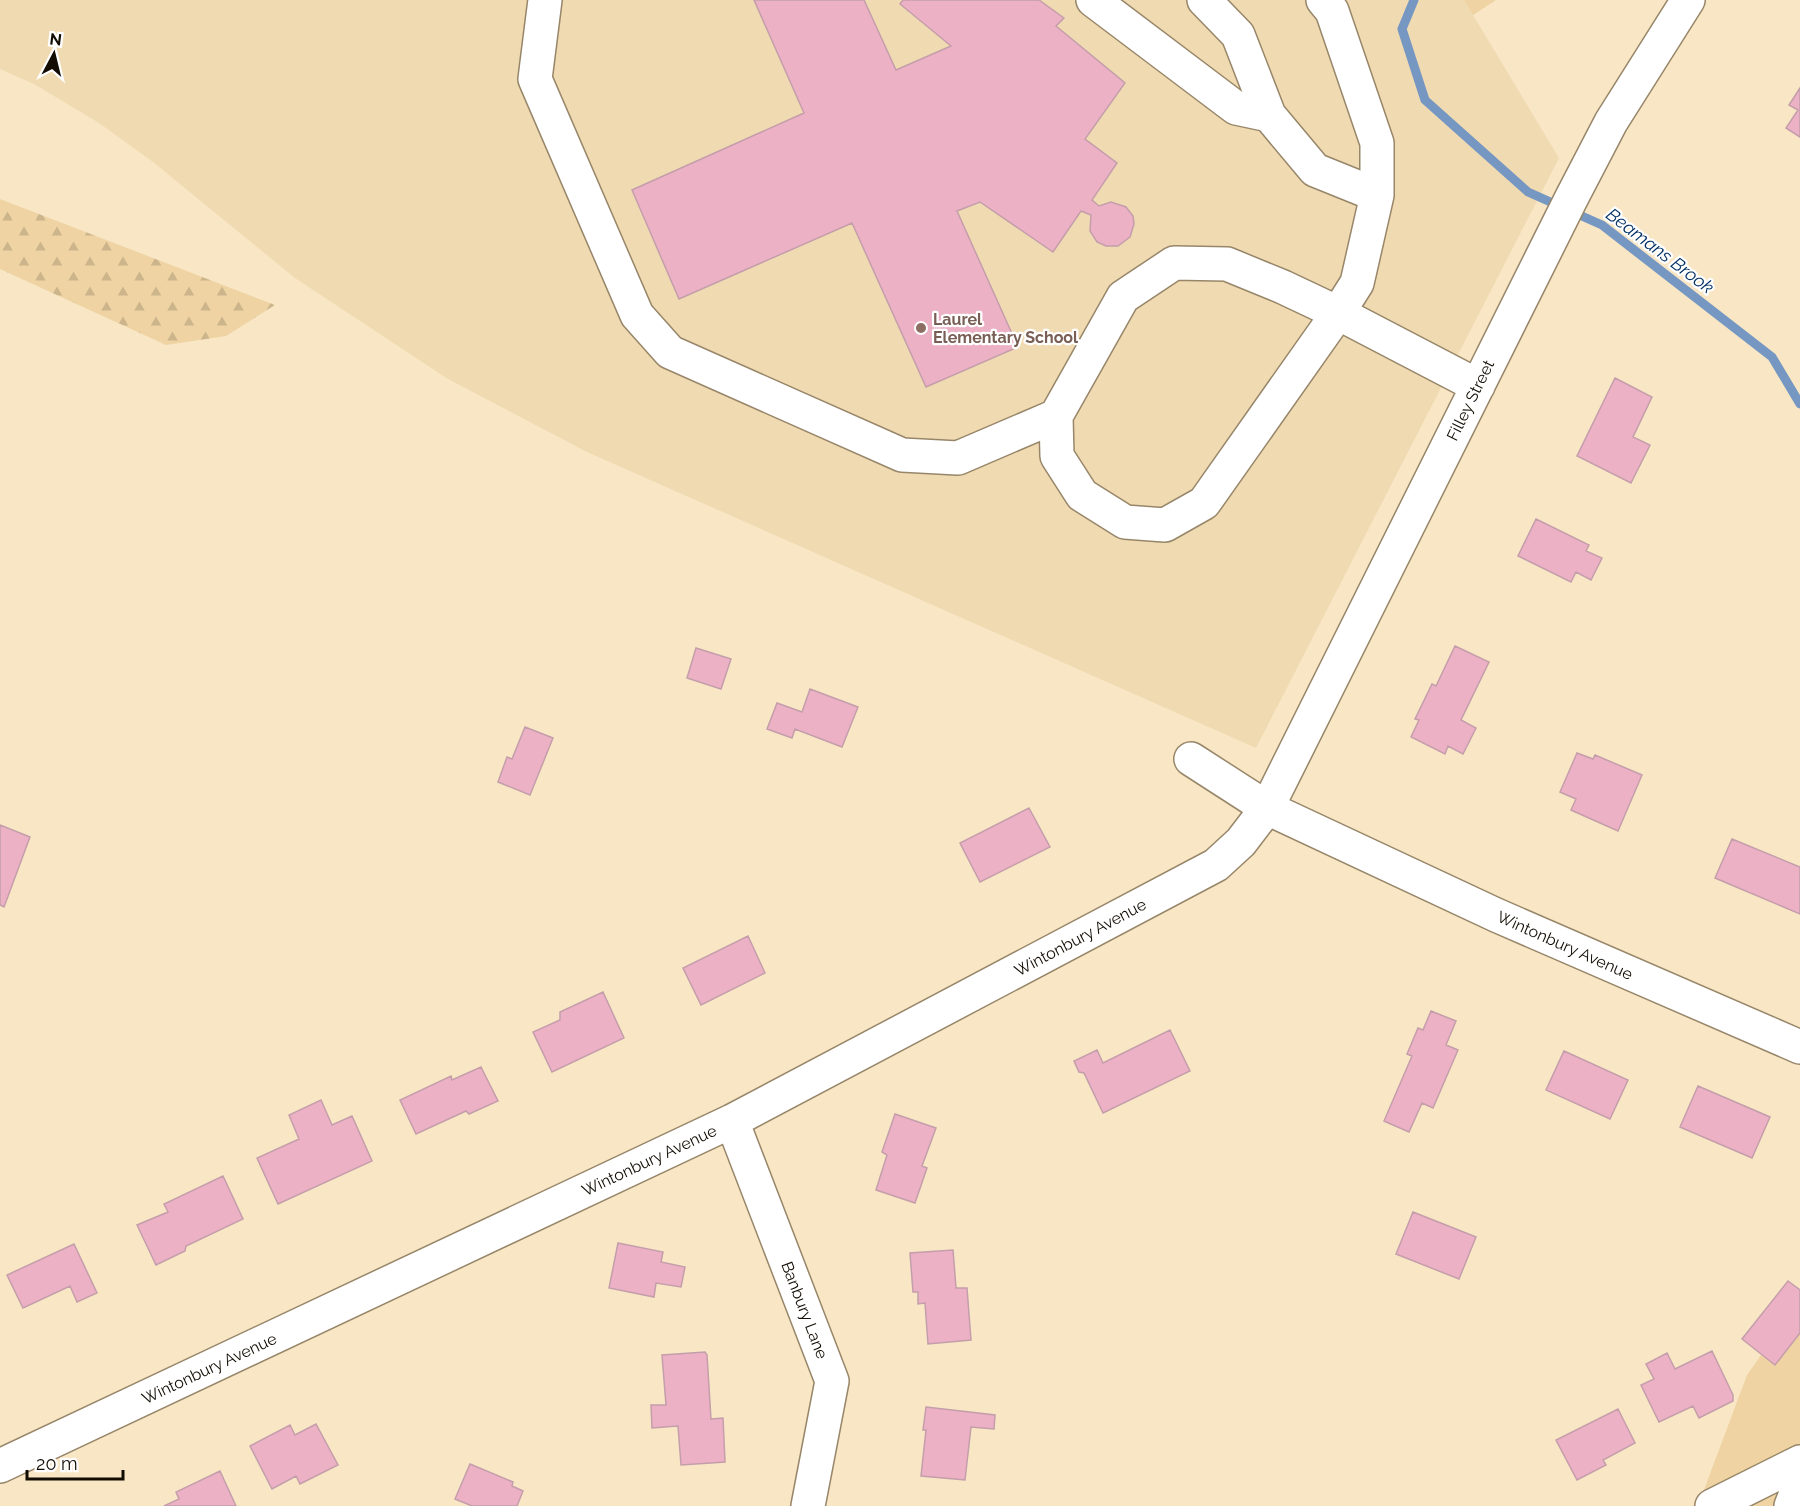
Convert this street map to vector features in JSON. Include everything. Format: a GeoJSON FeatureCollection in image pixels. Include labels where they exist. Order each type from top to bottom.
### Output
{"type":"FeatureCollection","features":[{"type":"Feature","properties":{"kind":"street"},"geometry":{"type":"LineString","coordinates":[[545,0],[535,79],[637,315],[670,352],[902,455],[958,459],[1056,416]]}},
{"type":"Feature","properties":{"kind":"street"},"geometry":{"type":"LineString","coordinates":[[1093,0],[1236,108],[1269,115]]}},
{"type":"Feature","properties":{"kind":"street"},"geometry":{"type":"LineString","coordinates":[[1204,0],[1238,35],[1269,115],[1316,170],[1377,195]]}},
{"type":"Feature","properties":{"kind":"street"},"geometry":{"type":"LineString","coordinates":[[1323,0],[1332,11],[1377,143],[1377,195],[1357,283],[1338,313],[1204,502],[1165,525],[1125,522],[1082,495],[1057,456],[1056,416],[1123,297],[1174,263],[1227,264],[1338,313],[1478,386]]}},
{"type":"Feature","properties":{"kind":"street","name":"Filley Street"},"geometry":{"type":"LineString","coordinates":[[1267,808],[1565,210],[1611,122],[1688,0]]}},
{"type":"Feature","properties":{"kind":"street","name":"Wintonbury Avenue"},"geometry":{"type":"LineString","coordinates":[[1191,759],[1267,808],[1496,915],[1800,1047]]}},
{"type":"Feature","properties":{"kind":"street","name":"Wintonbury Avenue"},"geometry":{"type":"LineString","coordinates":[[0,1466],[732,1121],[1216,865],[1240,842],[1267,808]]}},
{"type":"Feature","properties":{"kind":"street","name":"Banbury Lane"},"geometry":{"type":"LineString","coordinates":[[732,1121],[832,1381],[808,1506]]}},
{"type":"Feature","properties":{"kind":"street"},"geometry":{"type":"LineString","coordinates":[[1712,1506],[1800,1462]]}},
{"type":"Feature","properties":{"kind":"street"},"geometry":{"type":"LineString","coordinates":[[1791,1506],[1800,1483]]}},
{"type":"Feature","properties":{"kind":"shaded area","name":"Laurel Elementary School"},"geometry":{"type":"Polygon","coordinates":[[[0,0],[1464,0],[1559,158],[1256,748],[587,452],[448,379],[295,278],[153,162],[99,123],[34,84],[0,69],[0,0]]]}},
{"type":"Feature","properties":{"kind":"green space"},"geometry":{"type":"Polygon","coordinates":[[[1464,0],[1496,0],[1473,15],[1464,0]]]}},
{"type":"Feature","properties":{"kind":"green space"},"geometry":{"type":"Polygon","coordinates":[[[0,199],[275,305],[226,336],[166,345],[0,269],[0,199]]]}},
{"type":"Feature","properties":{"kind":"green space"},"geometry":{"type":"Polygon","coordinates":[[[1800,1300],[1800,1506],[1698,1506],[1747,1375],[1800,1300]]]}},
{"type":"Feature","properties":{"kind":"building"},"geometry":{"type":"Polygon","coordinates":[[[754,0],[864,0],[896,70],[951,46],[900,4],[903,0],[1039,0],[1064,18],[1056,26],[1125,83],[1085,139],[1117,163],[1092,200],[1099,206],[1111,202],[1126,207],[1133,216],[1134,224],[1130,237],[1118,246],[1106,246],[1097,242],[1090,231],[1091,215],[1081,211],[1053,252],[980,202],[957,211],[1018,347],[926,387],[852,223],[679,299],[632,190],[804,113],[754,0]]]}},
{"type":"Feature","properties":{"kind":"building"},"geometry":{"type":"Polygon","coordinates":[[[1800,88],[1800,137],[1786,128],[1798,110],[1789,105],[1800,88]]]}},
{"type":"Feature","properties":{"kind":"building"},"geometry":{"type":"Polygon","coordinates":[[[1615,378],[1652,397],[1633,437],[1650,445],[1631,483],[1577,456],[1615,378]]]}},
{"type":"Feature","properties":{"kind":"building"},"geometry":{"type":"Polygon","coordinates":[[[1536,519],[1589,545],[1586,551],[1602,558],[1591,580],[1576,572],[1571,582],[1518,556],[1536,519]]]}},
{"type":"Feature","properties":{"kind":"building"},"geometry":{"type":"Polygon","coordinates":[[[1455,646],[1489,662],[1461,720],[1476,728],[1463,754],[1448,746],[1445,754],[1411,737],[1419,720],[1415,719],[1432,684],[1436,686],[1455,646]]]}},
{"type":"Feature","properties":{"kind":"building"},"geometry":{"type":"Polygon","coordinates":[[[696,648],[731,659],[721,689],[687,678],[696,648]]]}},
{"type":"Feature","properties":{"kind":"building"},"geometry":{"type":"Polygon","coordinates":[[[810,689],[858,707],[842,747],[795,729],[792,738],[767,729],[777,703],[802,712],[810,689]]]}},
{"type":"Feature","properties":{"kind":"building"},"geometry":{"type":"Polygon","coordinates":[[[525,727],[553,738],[530,795],[498,782],[507,757],[512,759],[525,727]]]}},
{"type":"Feature","properties":{"kind":"building"},"geometry":{"type":"Polygon","coordinates":[[[1577,753],[1593,759],[1595,755],[1642,775],[1618,831],[1571,810],[1576,799],[1560,792],[1577,753]]]}},
{"type":"Feature","properties":{"kind":"building"},"geometry":{"type":"Polygon","coordinates":[[[1029,808],[1050,847],[980,882],[960,843],[1029,808]]]}},
{"type":"Feature","properties":{"kind":"building"},"geometry":{"type":"Polygon","coordinates":[[[0,825],[30,837],[4,907],[0,905],[0,825]]]}},
{"type":"Feature","properties":{"kind":"building"},"geometry":{"type":"Polygon","coordinates":[[[1732,839],[1800,867],[1800,914],[1715,878],[1732,839]]]}},
{"type":"Feature","properties":{"kind":"building"},"geometry":{"type":"Polygon","coordinates":[[[748,936],[765,973],[701,1005],[683,968],[748,936]]]}},
{"type":"Feature","properties":{"kind":"building"},"geometry":{"type":"Polygon","coordinates":[[[603,992],[624,1038],[552,1072],[533,1032],[560,1020],[560,1012],[603,992]]]}},
{"type":"Feature","properties":{"kind":"building"},"geometry":{"type":"Polygon","coordinates":[[[1431,1011],[1456,1021],[1446,1045],[1458,1050],[1433,1108],[1422,1103],[1409,1132],[1384,1121],[1412,1056],[1407,1054],[1418,1028],[1423,1030],[1431,1011]]]}},
{"type":"Feature","properties":{"kind":"building"},"geometry":{"type":"Polygon","coordinates":[[[1170,1030],[1190,1071],[1103,1113],[1084,1073],[1079,1072],[1074,1061],[1097,1050],[1103,1063],[1170,1030]]]}},
{"type":"Feature","properties":{"kind":"building"},"geometry":{"type":"Polygon","coordinates":[[[1564,1051],[1628,1080],[1610,1119],[1546,1090],[1564,1051]]]}},
{"type":"Feature","properties":{"kind":"building"},"geometry":{"type":"Polygon","coordinates":[[[481,1067],[498,1101],[469,1114],[466,1111],[416,1134],[400,1100],[451,1076],[452,1080],[481,1067]]]}},
{"type":"Feature","properties":{"kind":"building"},"geometry":{"type":"Polygon","coordinates":[[[1698,1086],[1770,1117],[1752,1158],[1680,1127],[1698,1086]]]}},
{"type":"Feature","properties":{"kind":"building"},"geometry":{"type":"Polygon","coordinates":[[[321,1100],[332,1125],[352,1116],[372,1161],[278,1204],[257,1158],[299,1139],[289,1115],[321,1100]]]}},
{"type":"Feature","properties":{"kind":"building"},"geometry":{"type":"Polygon","coordinates":[[[895,1114],[936,1128],[922,1166],[927,1168],[915,1203],[876,1190],[887,1155],[882,1152],[895,1114]]]}},
{"type":"Feature","properties":{"kind":"building"},"geometry":{"type":"Polygon","coordinates":[[[223,1176],[243,1219],[186,1246],[185,1251],[156,1265],[137,1225],[168,1212],[164,1204],[223,1176]]]}},
{"type":"Feature","properties":{"kind":"building"},"geometry":{"type":"Polygon","coordinates":[[[1413,1212],[1476,1237],[1459,1279],[1396,1254],[1413,1212]]]}},
{"type":"Feature","properties":{"kind":"building"},"geometry":{"type":"Polygon","coordinates":[[[618,1243],[663,1252],[661,1262],[685,1267],[681,1287],[656,1283],[654,1297],[609,1288],[618,1243]]]}},
{"type":"Feature","properties":{"kind":"building"},"geometry":{"type":"Polygon","coordinates":[[[74,1244],[97,1293],[77,1302],[70,1286],[23,1308],[7,1275],[74,1244]]]}},
{"type":"Feature","properties":{"kind":"building"},"geometry":{"type":"Polygon","coordinates":[[[953,1250],[956,1288],[967,1288],[971,1340],[928,1344],[925,1303],[918,1304],[918,1292],[913,1292],[910,1253],[953,1250]]]}},
{"type":"Feature","properties":{"kind":"building"},"geometry":{"type":"Polygon","coordinates":[[[1788,1281],[1800,1290],[1800,1333],[1775,1365],[1742,1339],[1788,1281]]]}},
{"type":"Feature","properties":{"kind":"building"},"geometry":{"type":"Polygon","coordinates":[[[1712,1351],[1733,1395],[1733,1401],[1699,1418],[1693,1406],[1659,1422],[1641,1385],[1654,1379],[1646,1364],[1667,1353],[1675,1369],[1712,1351]]]}},
{"type":"Feature","properties":{"kind":"building"},"geometry":{"type":"Polygon","coordinates":[[[705,1352],[711,1419],[723,1418],[725,1462],[681,1465],[678,1426],[652,1428],[651,1405],[666,1405],[662,1355],[705,1352]]]}},
{"type":"Feature","properties":{"kind":"building"},"geometry":{"type":"Polygon","coordinates":[[[926,1407],[995,1415],[994,1429],[971,1427],[965,1480],[921,1476],[926,1407]]]}},
{"type":"Feature","properties":{"kind":"building"},"geometry":{"type":"Polygon","coordinates":[[[1618,1409],[1635,1443],[1603,1460],[1606,1465],[1577,1480],[1556,1440],[1618,1409]]]}},
{"type":"Feature","properties":{"kind":"building"},"geometry":{"type":"Polygon","coordinates":[[[316,1424],[338,1465],[300,1484],[296,1476],[272,1489],[250,1446],[290,1425],[295,1435],[316,1424]]]}},
{"type":"Feature","properties":{"kind":"building"},"geometry":{"type":"Polygon","coordinates":[[[470,1464],[513,1482],[512,1486],[523,1491],[517,1506],[472,1506],[455,1499],[470,1464]]]}},
{"type":"Feature","properties":{"kind":"building"},"geometry":{"type":"Polygon","coordinates":[[[220,1471],[236,1506],[164,1506],[179,1499],[176,1492],[220,1471]]]}},
{"type":"Feature","properties":{"kind":"waterway","name":"Beamans Brook"},"geometry":{"type":"LineString","coordinates":[[1414,0],[1402,29],[1425,100],[1528,192],[1602,225],[1772,357],[1800,404]]}},
{"type":"Feature","properties":{"kind":"place","name":"Laurel Elementary School"},"geometry":{"type":"Point","coordinates":[921,328]}}]}
